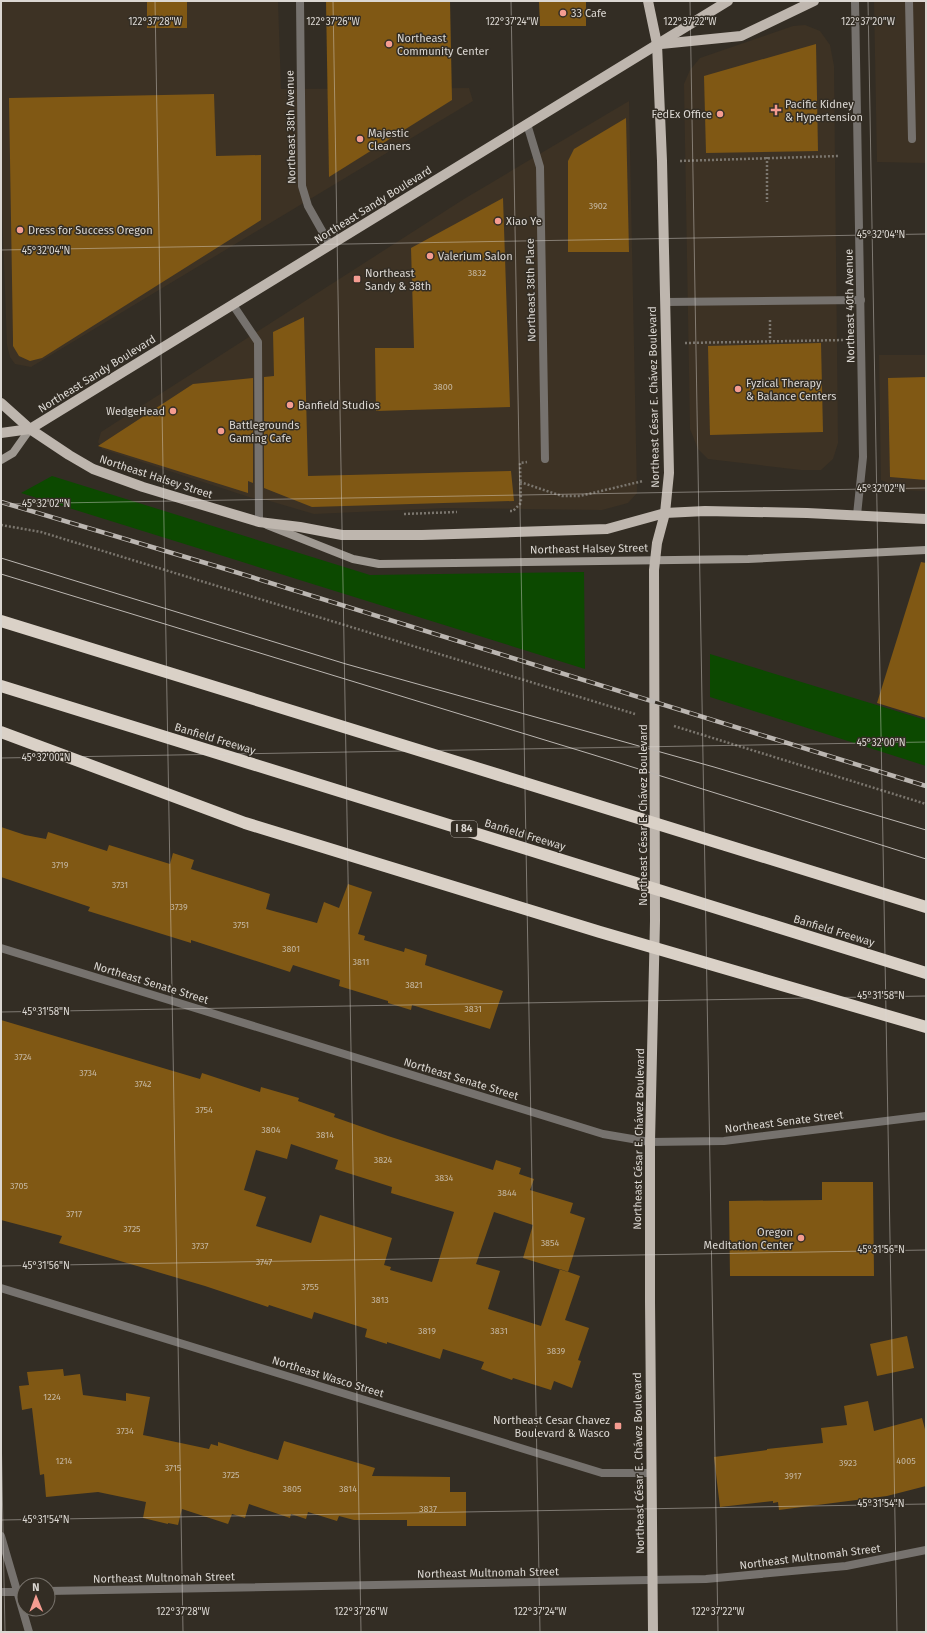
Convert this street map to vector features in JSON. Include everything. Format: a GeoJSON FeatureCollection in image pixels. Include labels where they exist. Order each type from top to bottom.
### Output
{"type":"FeatureCollection","features":[{"type":"Feature","properties":{"kind":"highway"},"geometry":{"type":"LineString","coordinates":[[1,621],[926,907]]}},
{"type":"Feature","properties":{"kind":"highway","name":"Banfield Freeway"},"geometry":{"type":"LineString","coordinates":[[1,686],[926,973]]}},
{"type":"Feature","properties":{"kind":"highway"},"geometry":{"type":"LineString","coordinates":[[1,732],[245,823],[654,948],[926,1027]]}},
{"type":"Feature","properties":{"kind":"main road","name":"Northeast César E. Chávez Boulevard"},"geometry":{"type":"LineString","coordinates":[[648,1],[657,44],[662,161],[669,473],[665,513],[657,543],[654,570],[655,921],[650,1142],[653,1632]]}},
{"type":"Feature","properties":{"kind":"main road","name":"Northeast Sandy Boulevard"},"geometry":{"type":"LineString","coordinates":[[1,460],[13,453],[30,429],[728,1]]}},
{"type":"Feature","properties":{"kind":"main road"},"geometry":{"type":"LineString","coordinates":[[657,44],[741,36],[814,1]]}},
{"type":"Feature","properties":{"kind":"main road","name":"Northeast Halsey Street"},"geometry":{"type":"LineString","coordinates":[[1,403],[30,429],[69,455],[94,469],[143,488],[258,522],[353,559],[379,564],[748,559],[926,550]]}},
{"type":"Feature","properties":{"kind":"main road","name":"Northeast Sandy Boulevard"},"geometry":{"type":"LineString","coordinates":[[1,432],[30,429]]}},
{"type":"Feature","properties":{"kind":"main road","name":"Northeast Halsey Street"},"geometry":{"type":"LineString","coordinates":[[258,522],[300,527],[342,535],[422,535],[607,529],[665,513],[705,511],[857,515],[926,519]]}},
{"type":"Feature","properties":{"kind":"street","name":"Northeast 38th Avenue"},"geometry":{"type":"LineString","coordinates":[[300,1],[302,186],[308,206],[330,245]]}},
{"type":"Feature","properties":{"kind":"street","name":"Northeast 40th Avenue"},"geometry":{"type":"LineString","coordinates":[[855,1],[864,457],[857,515]]}},
{"type":"Feature","properties":{"kind":"street"},"geometry":{"type":"LineString","coordinates":[[909,1],[912,139]]}},
{"type":"Feature","properties":{"kind":"street","name":"Northeast 38th Place"},"geometry":{"type":"LineString","coordinates":[[528,124],[540,168],[545,458]]}},
{"type":"Feature","properties":{"kind":"street"},"geometry":{"type":"LineString","coordinates":[[665,302],[861,300]]}},
{"type":"Feature","properties":{"kind":"street"},"geometry":{"type":"LineString","coordinates":[[233,305],[258,342],[258,522]]}},
{"type":"Feature","properties":{"kind":"street","name":"Northeast Senate Street"},"geometry":{"type":"LineString","coordinates":[[1,948],[589,1130],[650,1142],[724,1141],[926,1116]]}},
{"type":"Feature","properties":{"kind":"street","name":"Northeast Wasco Street"},"geometry":{"type":"LineString","coordinates":[[1,1288],[602,1473],[651,1474]]}},
{"type":"Feature","properties":{"kind":"street"},"geometry":{"type":"LineString","coordinates":[[1,1536],[16,1578]]}},
{"type":"Feature","properties":{"kind":"street","name":"Northeast Multnomah Street"},"geometry":{"type":"LineString","coordinates":[[56,1591],[652,1582],[721,1578],[846,1566],[926,1550]]}},
{"type":"Feature","properties":{"kind":"street"},"geometry":{"type":"LineString","coordinates":[[1,1592],[16,1592]]}},
{"type":"Feature","properties":{"kind":"street"},"geometry":{"type":"LineString","coordinates":[[26,1617],[29,1632]]}},
{"type":"Feature","properties":{"kind":"path"},"geometry":{"type":"LineString","coordinates":[[662,161],[858,155]]}},
{"type":"Feature","properties":{"kind":"path"},"geometry":{"type":"LineString","coordinates":[[767,157],[768,202]]}},
{"type":"Feature","properties":{"kind":"path"},"geometry":{"type":"LineString","coordinates":[[666,344],[861,340]]}},
{"type":"Feature","properties":{"kind":"path"},"geometry":{"type":"LineString","coordinates":[[505,511],[513,511],[521,503],[520,463],[545,458]]}},
{"type":"Feature","properties":{"kind":"path"},"geometry":{"type":"LineString","coordinates":[[520,482],[562,496],[580,496],[643,481]]}},
{"type":"Feature","properties":{"kind":"path"},"geometry":{"type":"LineString","coordinates":[[402,514],[465,512]]}},
{"type":"Feature","properties":{"kind":"path"},"geometry":{"type":"LineString","coordinates":[[1,525],[41,532],[642,717]]}},
{"type":"Feature","properties":{"kind":"path"},"geometry":{"type":"LineString","coordinates":[[673,726],[926,804]]}},
{"type":"Feature","properties":{"kind":"shaded area"},"geometry":{"type":"Polygon","coordinates":[[[1,1],[278,1],[281,89],[469,88],[473,101],[31,367],[15,364],[10,357],[7,345],[1,182],[1,1]]]}},
{"type":"Feature","properties":{"kind":"shaded area"},"geometry":{"type":"Polygon","coordinates":[[[874,1],[926,1],[926,163],[877,162],[874,1]]]}},
{"type":"Feature","properties":{"kind":"shaded area"},"geometry":{"type":"Polygon","coordinates":[[[805,25],[820,31],[830,45],[834,66],[838,443],[833,459],[821,470],[801,470],[708,459],[698,449],[690,429],[684,84],[690,70],[700,58],[793,26],[805,25]]]}},
{"type":"Feature","properties":{"kind":"shaded area"},"geometry":{"type":"Polygon","coordinates":[[[629,101],[637,493],[628,503],[602,510],[446,508],[314,514],[263,499],[252,498],[102,449],[98,442],[101,432],[464,199],[629,101]]]}},
{"type":"Feature","properties":{"kind":"shaded area"},"geometry":{"type":"Polygon","coordinates":[[[879,355],[926,355],[926,491],[902,490],[881,480],[879,355]]]}},
{"type":"Feature","properties":{"kind":"green space"},"geometry":{"type":"Polygon","coordinates":[[[52,476],[370,575],[584,572],[585,669],[21,493],[52,476]]]}},
{"type":"Feature","properties":{"kind":"green space"},"geometry":{"type":"Polygon","coordinates":[[[710,654],[926,720],[926,766],[710,697],[710,654]]]}},
{"type":"Feature","properties":{"kind":"building"},"geometry":{"type":"Polygon","coordinates":[[[147,1],[187,1],[187,28],[147,28],[147,1]]]}},
{"type":"Feature","properties":{"kind":"building","name":"Northeast Community Center"},"geometry":{"type":"Polygon","coordinates":[[[326,1],[450,1],[452,100],[329,177],[326,1]]]}},
{"type":"Feature","properties":{"kind":"building","name":"33 Cafe"},"geometry":{"type":"Polygon","coordinates":[[[539,1],[586,1],[586,26],[540,26],[539,1]]]}},
{"type":"Feature","properties":{"kind":"building","name":"Pacific Kidney & Hypertension"},"geometry":{"type":"Polygon","coordinates":[[[816,44],[818,151],[706,153],[704,76],[816,44]]]}},
{"type":"Feature","properties":{"kind":"building"},"geometry":{"type":"Polygon","coordinates":[[[214,94],[216,156],[261,155],[261,220],[42,358],[30,361],[19,356],[13,346],[9,98],[214,94]]]}},
{"type":"Feature","properties":{"kind":"building"},"geometry":{"type":"Polygon","coordinates":[[[626,118],[629,252],[568,252],[568,161],[574,149],[626,118]]]}},
{"type":"Feature","properties":{"kind":"building"},"geometry":{"type":"Polygon","coordinates":[[[503,198],[510,407],[376,411],[375,348],[414,348],[411,248],[503,198]]]}},
{"type":"Feature","properties":{"kind":"building","name":"Banfield Studios"},"geometry":{"type":"Polygon","coordinates":[[[304,317],[308,476],[511,471],[514,501],[312,507],[264,488],[264,377],[274,376],[273,332],[304,317]]]}},
{"type":"Feature","properties":{"kind":"building"},"geometry":{"type":"Polygon","coordinates":[[[821,343],[823,432],[710,435],[708,346],[821,343]]]}},
{"type":"Feature","properties":{"kind":"building"},"geometry":{"type":"Polygon","coordinates":[[[926,377],[926,480],[890,477],[888,378],[926,377]]]}},
{"type":"Feature","properties":{"kind":"building"},"geometry":{"type":"Polygon","coordinates":[[[253,378],[253,483],[248,481],[248,493],[98,446],[193,384],[253,378]]]}},
{"type":"Feature","properties":{"kind":"building"},"geometry":{"type":"Polygon","coordinates":[[[921,562],[926,563],[926,718],[877,703],[921,562]]]}},
{"type":"Feature","properties":{"kind":"building"},"geometry":{"type":"Polygon","coordinates":[[[1,827],[25,835],[46,839],[48,832],[107,851],[109,845],[170,864],[173,853],[194,860],[191,869],[270,894],[266,909],[317,923],[324,902],[339,908],[348,884],[372,892],[358,934],[365,936],[364,940],[404,952],[405,948],[427,955],[425,965],[503,991],[490,1029],[412,1005],[411,1010],[388,1003],[388,1001],[339,986],[340,980],[293,965],[290,972],[191,940],[191,943],[88,911],[90,907],[1,877],[1,827]]]}},
{"type":"Feature","properties":{"kind":"building"},"geometry":{"type":"Polygon","coordinates":[[[1,1020],[200,1079],[202,1073],[260,1092],[261,1087],[299,1098],[298,1101],[335,1114],[334,1117],[493,1170],[496,1160],[521,1168],[519,1174],[534,1179],[530,1190],[573,1203],[570,1213],[585,1218],[568,1272],[580,1276],[565,1320],[589,1328],[578,1360],[581,1361],[572,1388],[554,1381],[551,1390],[513,1378],[512,1380],[481,1369],[484,1362],[443,1349],[440,1359],[387,1342],[387,1344],[365,1337],[367,1329],[314,1312],[312,1319],[269,1305],[268,1307],[205,1286],[59,1243],[62,1236],[1,1220],[1,1020]],[[291,1144],[287,1159],[256,1150],[244,1190],[266,1197],[256,1226],[311,1243],[320,1215],[392,1238],[384,1265],[391,1267],[390,1270],[432,1282],[454,1212],[391,1193],[392,1187],[335,1169],[338,1160],[291,1144]],[[494,1212],[476,1264],[500,1271],[488,1309],[541,1326],[560,1269],[523,1258],[533,1225],[494,1212]]]}},
{"type":"Feature","properties":{"kind":"building","name":"Oregon Meditation Center"},"geometry":{"type":"Polygon","coordinates":[[[822,1182],[873,1182],[874,1276],[730,1276],[729,1201],[822,1200],[822,1182]]]}},
{"type":"Feature","properties":{"kind":"building"},"geometry":{"type":"Polygon","coordinates":[[[907,1336],[914,1368],[877,1376],[870,1344],[907,1336]]]}},
{"type":"Feature","properties":{"kind":"building"},"geometry":{"type":"Polygon","coordinates":[[[63,1369],[64,1376],[80,1374],[83,1395],[126,1401],[126,1393],[150,1397],[143,1435],[209,1449],[211,1444],[218,1446],[218,1442],[278,1460],[284,1441],[375,1468],[372,1476],[450,1477],[450,1492],[466,1492],[466,1526],[407,1526],[407,1520],[354,1520],[339,1516],[337,1521],[308,1512],[306,1519],[291,1514],[290,1518],[249,1504],[245,1518],[232,1514],[228,1524],[182,1509],[178,1525],[143,1518],[146,1502],[98,1492],[46,1497],[44,1474],[40,1475],[32,1408],[22,1410],[19,1386],[29,1385],[27,1372],[63,1369]]]}},
{"type":"Feature","properties":{"kind":"building"},"geometry":{"type":"Polygon","coordinates":[[[868,1401],[874,1431],[922,1418],[926,1433],[926,1486],[887,1496],[779,1510],[778,1502],[773,1503],[773,1501],[720,1507],[714,1457],[823,1443],[821,1428],[847,1425],[844,1406],[868,1401]]]}},
{"type":"Feature","properties":{"kind":"tram line"},"geometry":{"type":"LineString","coordinates":[[1,558],[346,664],[714,767],[926,830]]}},
{"type":"Feature","properties":{"kind":"tram line"},"geometry":{"type":"LineString","coordinates":[[1,574],[594,755],[926,859]]}},
{"type":"Feature","properties":{"kind":"railway"},"geometry":{"type":"LineString","coordinates":[[1,502],[219,567],[926,786]]}},
{"type":"Feature","properties":{"kind":"place","name":"33 Cafe"},"geometry":{"type":"Point","coordinates":[563,13]}},
{"type":"Feature","properties":{"kind":"place","name":"Northeast Community Center"},"geometry":{"type":"Point","coordinates":[389,44]}},
{"type":"Feature","properties":{"kind":"place","name":"Pacific Kidney & Hypertension"},"geometry":{"type":"Point","coordinates":[776,110]}},
{"type":"Feature","properties":{"kind":"place","name":"FedEx Office"},"geometry":{"type":"Point","coordinates":[720,114]}},
{"type":"Feature","properties":{"kind":"place","name":"Majestic Cleaners"},"geometry":{"type":"Point","coordinates":[360,139]}},
{"type":"Feature","properties":{"kind":"place","name":"Xiao Ye"},"geometry":{"type":"Point","coordinates":[498,221]}},
{"type":"Feature","properties":{"kind":"place","name":"Dress for Success Oregon"},"geometry":{"type":"Point","coordinates":[20,230]}},
{"type":"Feature","properties":{"kind":"place","name":"Valerium Salon"},"geometry":{"type":"Point","coordinates":[430,256]}},
{"type":"Feature","properties":{"kind":"place","name":"Northeast Sandy & 38th"},"geometry":{"type":"Point","coordinates":[357,279]}},
{"type":"Feature","properties":{"kind":"place","name":"Fyzical Therapy & Balance Centers"},"geometry":{"type":"Point","coordinates":[738,389]}},
{"type":"Feature","properties":{"kind":"place","name":"Banfield Studios"},"geometry":{"type":"Point","coordinates":[290,405]}},
{"type":"Feature","properties":{"kind":"place","name":"WedgeHead"},"geometry":{"type":"Point","coordinates":[173,411]}},
{"type":"Feature","properties":{"kind":"place","name":"Battlegrounds Gaming Cafe"},"geometry":{"type":"Point","coordinates":[221,431]}},
{"type":"Feature","properties":{"kind":"place","name":"Oregon Meditation Center"},"geometry":{"type":"Point","coordinates":[801,1238]}},
{"type":"Feature","properties":{"kind":"place","name":"Northeast Cesar Chavez Boulevard & Wasco"},"geometry":{"type":"Point","coordinates":[618,1426]}}]}
